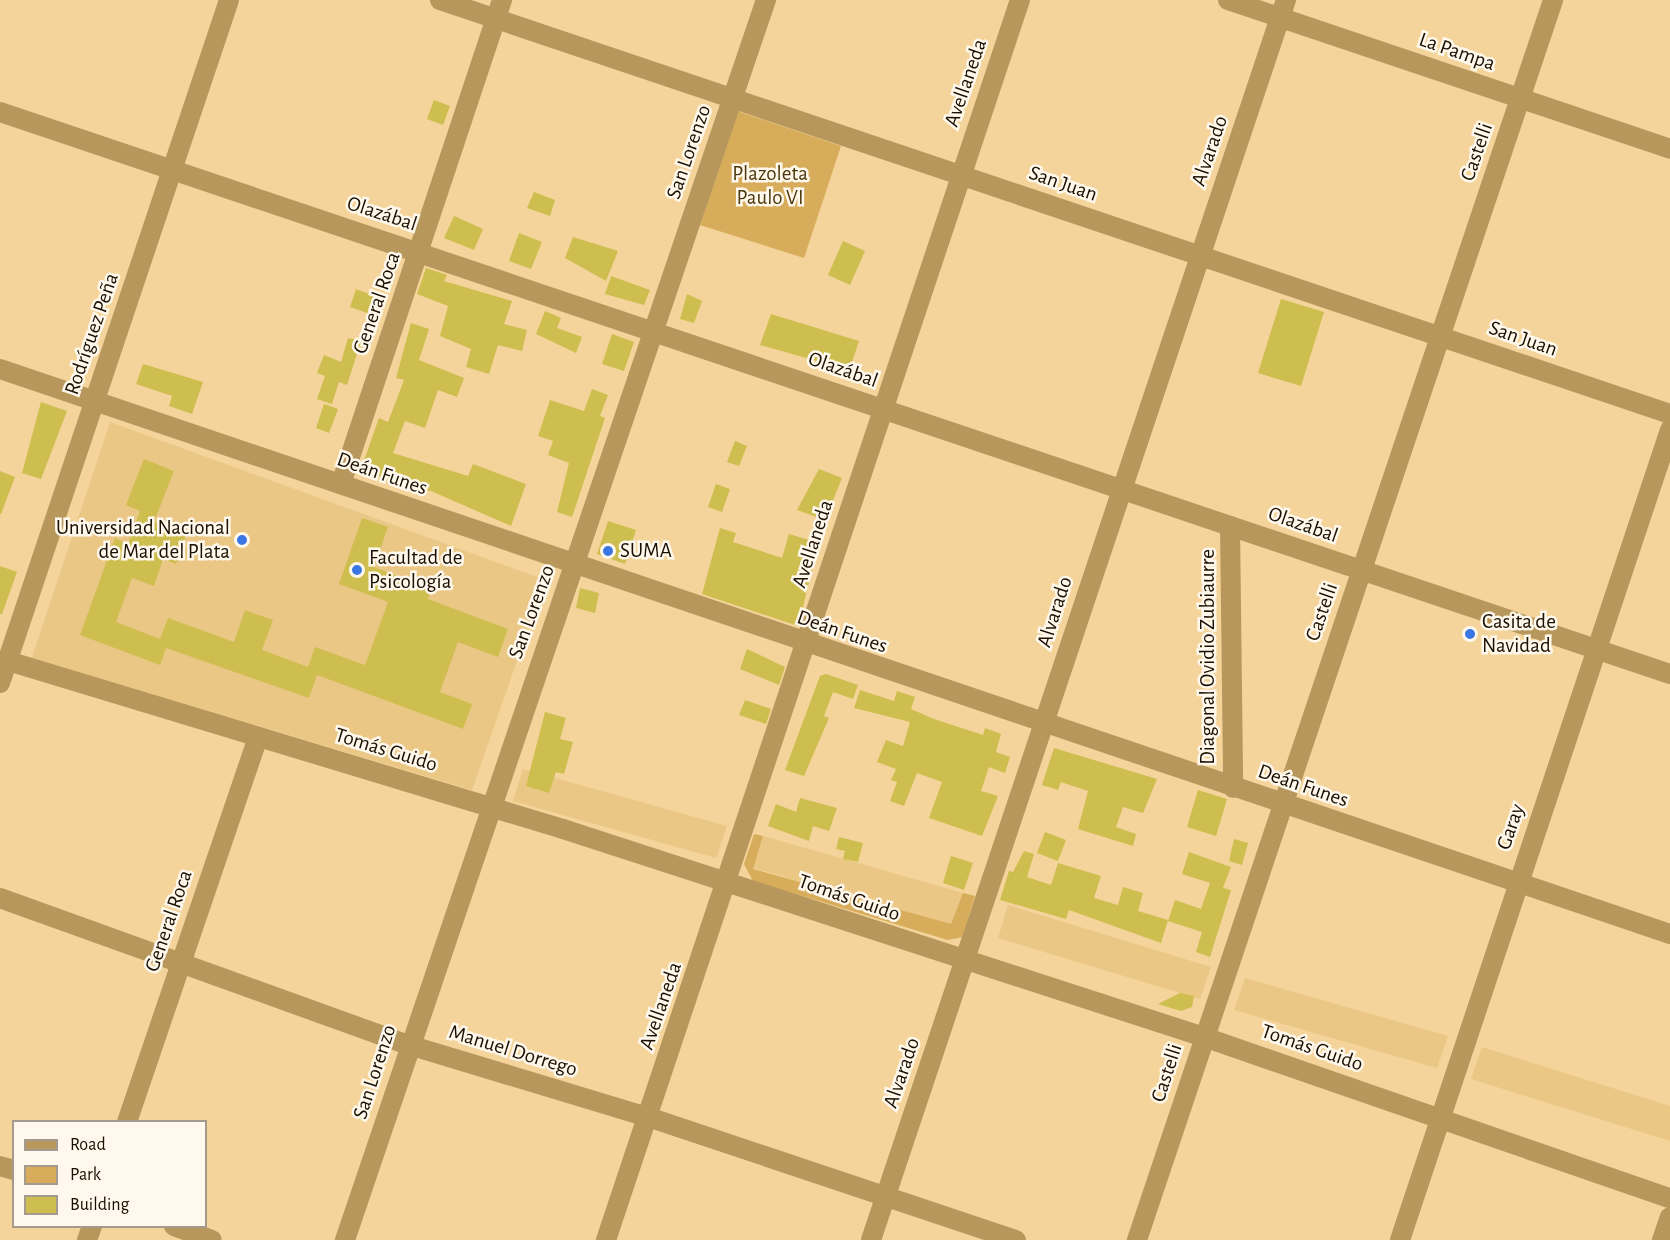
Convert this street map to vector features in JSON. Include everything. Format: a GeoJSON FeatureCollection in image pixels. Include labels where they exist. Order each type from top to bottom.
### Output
{"type":"FeatureCollection","features":[{"type":"Feature","properties":{"kind":"street","name":"Rodríguez Peña"},"geometry":{"type":"LineString","coordinates":[[0,683],[229,0]]}},
{"type":"Feature","properties":{"kind":"street","name":"San Juan"},"geometry":{"type":"LineString","coordinates":[[440,0],[1670,414]]}},
{"type":"Feature","properties":{"kind":"street","name":"General Roca"},"geometry":{"type":"LineString","coordinates":[[341,484],[502,0]]}},
{"type":"Feature","properties":{"kind":"street","name":"San Lorenzo"},"geometry":{"type":"LineString","coordinates":[[345,1240],[488,807],[574,567],[766,0]]}},
{"type":"Feature","properties":{"kind":"street","name":"Avellaneda"},"geometry":{"type":"LineString","coordinates":[[606,1240],[728,883],[882,409],[1020,0]]}},
{"type":"Feature","properties":{"kind":"street","name":"La Pampa"},"geometry":{"type":"LineString","coordinates":[[1228,0],[1283,9],[1520,99],[1670,149]]}},
{"type":"Feature","properties":{"kind":"street","name":"Castelli"},"geometry":{"type":"LineString","coordinates":[[1137,1240],[1553,0]]}},
{"type":"Feature","properties":{"kind":"street","name":"Alvarado"},"geometry":{"type":"LineString","coordinates":[[871,1240],[1283,9]]}},
{"type":"Feature","properties":{"kind":"street","name":"Olazábal"},"geometry":{"type":"LineString","coordinates":[[0,111],[1670,674]]}},
{"type":"Feature","properties":{"kind":"street","name":"Deán Funes"},"geometry":{"type":"LineString","coordinates":[[0,369],[341,484],[574,567],[1670,934]]}},
{"type":"Feature","properties":{"kind":"street","name":"Garay"},"geometry":{"type":"LineString","coordinates":[[1400,1240],[1670,430]]}},
{"type":"Feature","properties":{"kind":"street","name":"Diagonal Ovidio Zubiaurre"},"geometry":{"type":"LineString","coordinates":[[1230,526],[1233,788]]}},
{"type":"Feature","properties":{"kind":"street","name":"Tomás Guido"},"geometry":{"type":"LineString","coordinates":[[8,660],[488,807],[1204,1037],[1440,1116],[1670,1198]]}},
{"type":"Feature","properties":{"kind":"street","name":"General Roca"},"geometry":{"type":"LineString","coordinates":[[128,1120],[258,736]]}},
{"type":"Feature","properties":{"kind":"street","name":"Manuel Dorrego"},"geometry":{"type":"LineString","coordinates":[[0,898],[409,1045],[648,1117],[1017,1240]]}},
{"type":"Feature","properties":{"kind":"street"},"geometry":{"type":"LineString","coordinates":[[1662,1240],[1670,1217]]}},
{"type":"Feature","properties":{"kind":"street"},"geometry":{"type":"LineString","coordinates":[[177,1228],[212,1240]]}},
{"type":"Feature","properties":{"kind":"shaded area"},"geometry":{"type":"Polygon","coordinates":[[[110,422],[545,580],[472,790],[32,658],[110,422]]]}},
{"type":"Feature","properties":{"kind":"shaded area"},"geometry":{"type":"Polygon","coordinates":[[[523,769],[727,826],[716,858],[513,801],[523,769]]]}},
{"type":"Feature","properties":{"kind":"shaded area"},"geometry":{"type":"Polygon","coordinates":[[[763,836],[963,893],[952,925],[753,868],[763,836]]]}},
{"type":"Feature","properties":{"kind":"shaded area"},"geometry":{"type":"Polygon","coordinates":[[[1008,905],[1211,967],[1200,999],[998,938],[1008,905]]]}},
{"type":"Feature","properties":{"kind":"shaded area"},"geometry":{"type":"Polygon","coordinates":[[[1245,978],[1448,1036],[1437,1068],[1234,1010],[1245,978]]]}},
{"type":"Feature","properties":{"kind":"shaded area"},"geometry":{"type":"Polygon","coordinates":[[[1482,1047],[1670,1106],[1670,1141],[1471,1079],[1482,1047]]]}},
{"type":"Feature","properties":{"kind":"green space","name":"Plazoleta Paulo VI"},"geometry":{"type":"Polygon","coordinates":[[[737,111],[841,146],[804,258],[700,225],[737,111]]]}},
{"type":"Feature","properties":{"kind":"green space"},"geometry":{"type":"Polygon","coordinates":[[[754,834],[763,836],[753,869],[951,924],[963,893],[975,896],[962,937],[948,940],[753,881],[744,864],[754,834]]]}},
{"type":"Feature","properties":{"kind":"building"},"geometry":{"type":"Polygon","coordinates":[[[434,100],[450,106],[443,125],[427,119],[434,100]]]}},
{"type":"Feature","properties":{"kind":"building"},"geometry":{"type":"Polygon","coordinates":[[[534,192],[555,200],[550,216],[527,208],[534,192]]]}},
{"type":"Feature","properties":{"kind":"building"},"geometry":{"type":"Polygon","coordinates":[[[454,216],[483,229],[474,250],[444,238],[454,216]]]}},
{"type":"Feature","properties":{"kind":"building"},"geometry":{"type":"Polygon","coordinates":[[[519,233],[542,242],[531,269],[509,261],[519,233]]]}},
{"type":"Feature","properties":{"kind":"building"},"geometry":{"type":"Polygon","coordinates":[[[573,237],[618,251],[606,281],[565,258],[573,237]]]}},
{"type":"Feature","properties":{"kind":"building"},"geometry":{"type":"Polygon","coordinates":[[[843,241],[865,251],[850,285],[828,275],[843,241]]]}},
{"type":"Feature","properties":{"kind":"building"},"geometry":{"type":"Polygon","coordinates":[[[426,268],[447,275],[444,281],[512,301],[504,324],[527,330],[522,351],[498,345],[489,374],[466,367],[471,349],[440,336],[448,306],[417,294],[426,268]]]}},
{"type":"Feature","properties":{"kind":"building"},"geometry":{"type":"Polygon","coordinates":[[[611,276],[650,290],[644,305],[605,294],[611,276]]]}},
{"type":"Feature","properties":{"kind":"building"},"geometry":{"type":"Polygon","coordinates":[[[356,289],[377,297],[370,314],[350,307],[356,289]]]}},
{"type":"Feature","properties":{"kind":"building"},"geometry":{"type":"Polygon","coordinates":[[[687,294],[702,301],[694,323],[680,319],[687,294]]]}},
{"type":"Feature","properties":{"kind":"building"},"geometry":{"type":"Polygon","coordinates":[[[1281,299],[1324,312],[1301,386],[1258,373],[1281,299]]]}},
{"type":"Feature","properties":{"kind":"building"},"geometry":{"type":"Polygon","coordinates":[[[545,311],[561,318],[557,328],[582,337],[576,353],[536,334],[545,311]]]}},
{"type":"Feature","properties":{"kind":"building"},"geometry":{"type":"Polygon","coordinates":[[[771,314],[859,341],[848,374],[830,368],[831,365],[760,345],[771,314]]]}},
{"type":"Feature","properties":{"kind":"building"},"geometry":{"type":"Polygon","coordinates":[[[411,323],[429,329],[419,360],[464,378],[457,397],[438,390],[425,428],[405,421],[393,453],[468,476],[473,464],[526,484],[511,526],[431,491],[408,488],[361,469],[379,418],[388,422],[404,380],[396,378],[411,323]]]}},
{"type":"Feature","properties":{"kind":"building"},"geometry":{"type":"Polygon","coordinates":[[[612,334],[634,342],[624,371],[602,364],[612,334]]]}},
{"type":"Feature","properties":{"kind":"building"},"geometry":{"type":"Polygon","coordinates":[[[348,338],[361,341],[347,385],[339,382],[332,404],[317,399],[325,376],[317,373],[324,355],[341,362],[348,338]]]}},
{"type":"Feature","properties":{"kind":"building"},"geometry":{"type":"Polygon","coordinates":[[[143,364],[203,382],[192,414],[169,406],[172,396],[136,384],[143,364]]]}},
{"type":"Feature","properties":{"kind":"building"},"geometry":{"type":"Polygon","coordinates":[[[592,389],[608,395],[600,416],[605,418],[572,517],[557,512],[569,463],[548,455],[553,441],[538,436],[550,400],[584,411],[592,389]]]}},
{"type":"Feature","properties":{"kind":"building"},"geometry":{"type":"Polygon","coordinates":[[[41,402],[67,411],[41,479],[22,473],[41,402]]]}},
{"type":"Feature","properties":{"kind":"building"},"geometry":{"type":"Polygon","coordinates":[[[324,404],[338,409],[329,433],[316,428],[324,404]]]}},
{"type":"Feature","properties":{"kind":"building"},"geometry":{"type":"Polygon","coordinates":[[[735,441],[747,446],[739,466],[727,462],[735,441]]]}},
{"type":"Feature","properties":{"kind":"building","name":"Universidad Nacional de Mar del Plata"},"geometry":{"type":"Polygon","coordinates":[[[144,459],[174,471],[154,522],[187,533],[176,564],[163,559],[154,586],[132,578],[116,622],[160,639],[168,618],[234,642],[245,610],[273,620],[262,650],[308,667],[315,647],[365,665],[388,602],[339,584],[362,518],[388,527],[374,567],[431,590],[428,599],[508,629],[498,657],[458,642],[440,692],[472,704],[463,729],[317,675],[309,698],[166,648],[160,665],[80,635],[115,538],[128,544],[140,511],[126,505],[144,459]]]}},
{"type":"Feature","properties":{"kind":"building"},"geometry":{"type":"Polygon","coordinates":[[[819,469],[842,478],[825,520],[797,510],[819,469]]]}},
{"type":"Feature","properties":{"kind":"building"},"geometry":{"type":"Polygon","coordinates":[[[0,471],[15,477],[1,514],[0,514],[0,471]]]}},
{"type":"Feature","properties":{"kind":"building"},"geometry":{"type":"Polygon","coordinates":[[[716,484],[730,489],[722,512],[708,507],[716,484]]]}},
{"type":"Feature","properties":{"kind":"building"},"geometry":{"type":"Polygon","coordinates":[[[608,521],[636,530],[625,564],[597,554],[608,521]]]}},
{"type":"Feature","properties":{"kind":"building"},"geometry":{"type":"Polygon","coordinates":[[[720,528],[736,533],[733,542],[782,558],[789,534],[819,543],[798,626],[702,594],[720,528]]]}},
{"type":"Feature","properties":{"kind":"building"},"geometry":{"type":"Polygon","coordinates":[[[0,566],[17,572],[2,614],[0,614],[0,566]]]}},
{"type":"Feature","properties":{"kind":"building"},"geometry":{"type":"Polygon","coordinates":[[[580,588],[599,593],[595,613],[576,608],[580,588]]]}},
{"type":"Feature","properties":{"kind":"building"},"geometry":{"type":"Polygon","coordinates":[[[747,649],[785,667],[779,685],[740,669],[747,649]]]}},
{"type":"Feature","properties":{"kind":"building"},"geometry":{"type":"Polygon","coordinates":[[[826,674],[858,685],[853,699],[833,692],[824,716],[829,718],[804,776],[785,770],[820,676],[826,674]]]}},
{"type":"Feature","properties":{"kind":"building"},"geometry":{"type":"Polygon","coordinates":[[[860,690],[894,701],[897,691],[915,697],[911,709],[934,719],[983,735],[985,728],[1001,734],[996,752],[1010,757],[1005,773],[989,767],[981,791],[998,796],[982,836],[929,818],[942,782],[917,773],[904,806],[890,801],[897,782],[891,780],[896,769],[877,762],[886,740],[903,746],[910,722],[854,708],[860,690]]]}},
{"type":"Feature","properties":{"kind":"building"},"geometry":{"type":"Polygon","coordinates":[[[745,700],[771,709],[766,724],[739,715],[745,700]]]}},
{"type":"Feature","properties":{"kind":"building"},"geometry":{"type":"Polygon","coordinates":[[[545,712],[566,718],[560,739],[573,742],[564,774],[556,772],[549,793],[526,786],[545,712]]]}},
{"type":"Feature","properties":{"kind":"building"},"geometry":{"type":"Polygon","coordinates":[[[1054,748],[1157,779],[1143,813],[1123,807],[1116,827],[1136,834],[1133,846],[1078,829],[1088,791],[1061,782],[1058,790],[1042,785],[1054,748]]]}},
{"type":"Feature","properties":{"kind":"building"},"geometry":{"type":"Polygon","coordinates":[[[1198,790],[1227,799],[1216,836],[1187,827],[1198,790]]]}},
{"type":"Feature","properties":{"kind":"building"},"geometry":{"type":"Polygon","coordinates":[[[800,798],[837,808],[829,831],[813,826],[809,841],[768,826],[776,804],[796,812],[800,798]]]}},
{"type":"Feature","properties":{"kind":"building"},"geometry":{"type":"Polygon","coordinates":[[[1045,832],[1066,840],[1058,861],[1037,853],[1045,832]]]}},
{"type":"Feature","properties":{"kind":"building"},"geometry":{"type":"Polygon","coordinates":[[[839,837],[863,843],[858,862],[843,859],[845,851],[836,849],[839,837]]]}},
{"type":"Feature","properties":{"kind":"building"},"geometry":{"type":"Polygon","coordinates":[[[1234,839],[1248,843],[1242,865],[1229,861],[1234,839]]]}},
{"type":"Feature","properties":{"kind":"building"},"geometry":{"type":"Polygon","coordinates":[[[1024,851],[1034,854],[1027,877],[1051,885],[1058,863],[1101,876],[1094,898],[1118,905],[1123,887],[1143,893],[1138,911],[1168,920],[1161,943],[1069,910],[1066,919],[1000,900],[1009,871],[1013,872],[1024,851]]]}},
{"type":"Feature","properties":{"kind":"building"},"geometry":{"type":"Polygon","coordinates":[[[1189,852],[1231,867],[1223,888],[1231,890],[1210,957],[1196,952],[1202,932],[1168,921],[1175,900],[1201,909],[1210,883],[1182,874],[1189,852]]]}},
{"type":"Feature","properties":{"kind":"building"},"geometry":{"type":"Polygon","coordinates":[[[951,856],[973,863],[964,890],[943,883],[951,856]]]}},
{"type":"Feature","properties":{"kind":"building"},"geometry":{"type":"Polygon","coordinates":[[[1180,993],[1194,996],[1192,1007],[1181,1011],[1158,1004],[1180,993]]]}},
{"type":"Feature","properties":{"kind":"place","name":"Universidad Nacional de Mar del Plata"},"geometry":{"type":"Point","coordinates":[242,540]}},
{"type":"Feature","properties":{"kind":"place","name":"SUMA"},"geometry":{"type":"Point","coordinates":[608,551]}},
{"type":"Feature","properties":{"kind":"place","name":"Facultad de Psicología"},"geometry":{"type":"Point","coordinates":[357,570]}},
{"type":"Feature","properties":{"kind":"place","name":"Casita de Navidad"},"geometry":{"type":"Point","coordinates":[1470,634]}}]}
